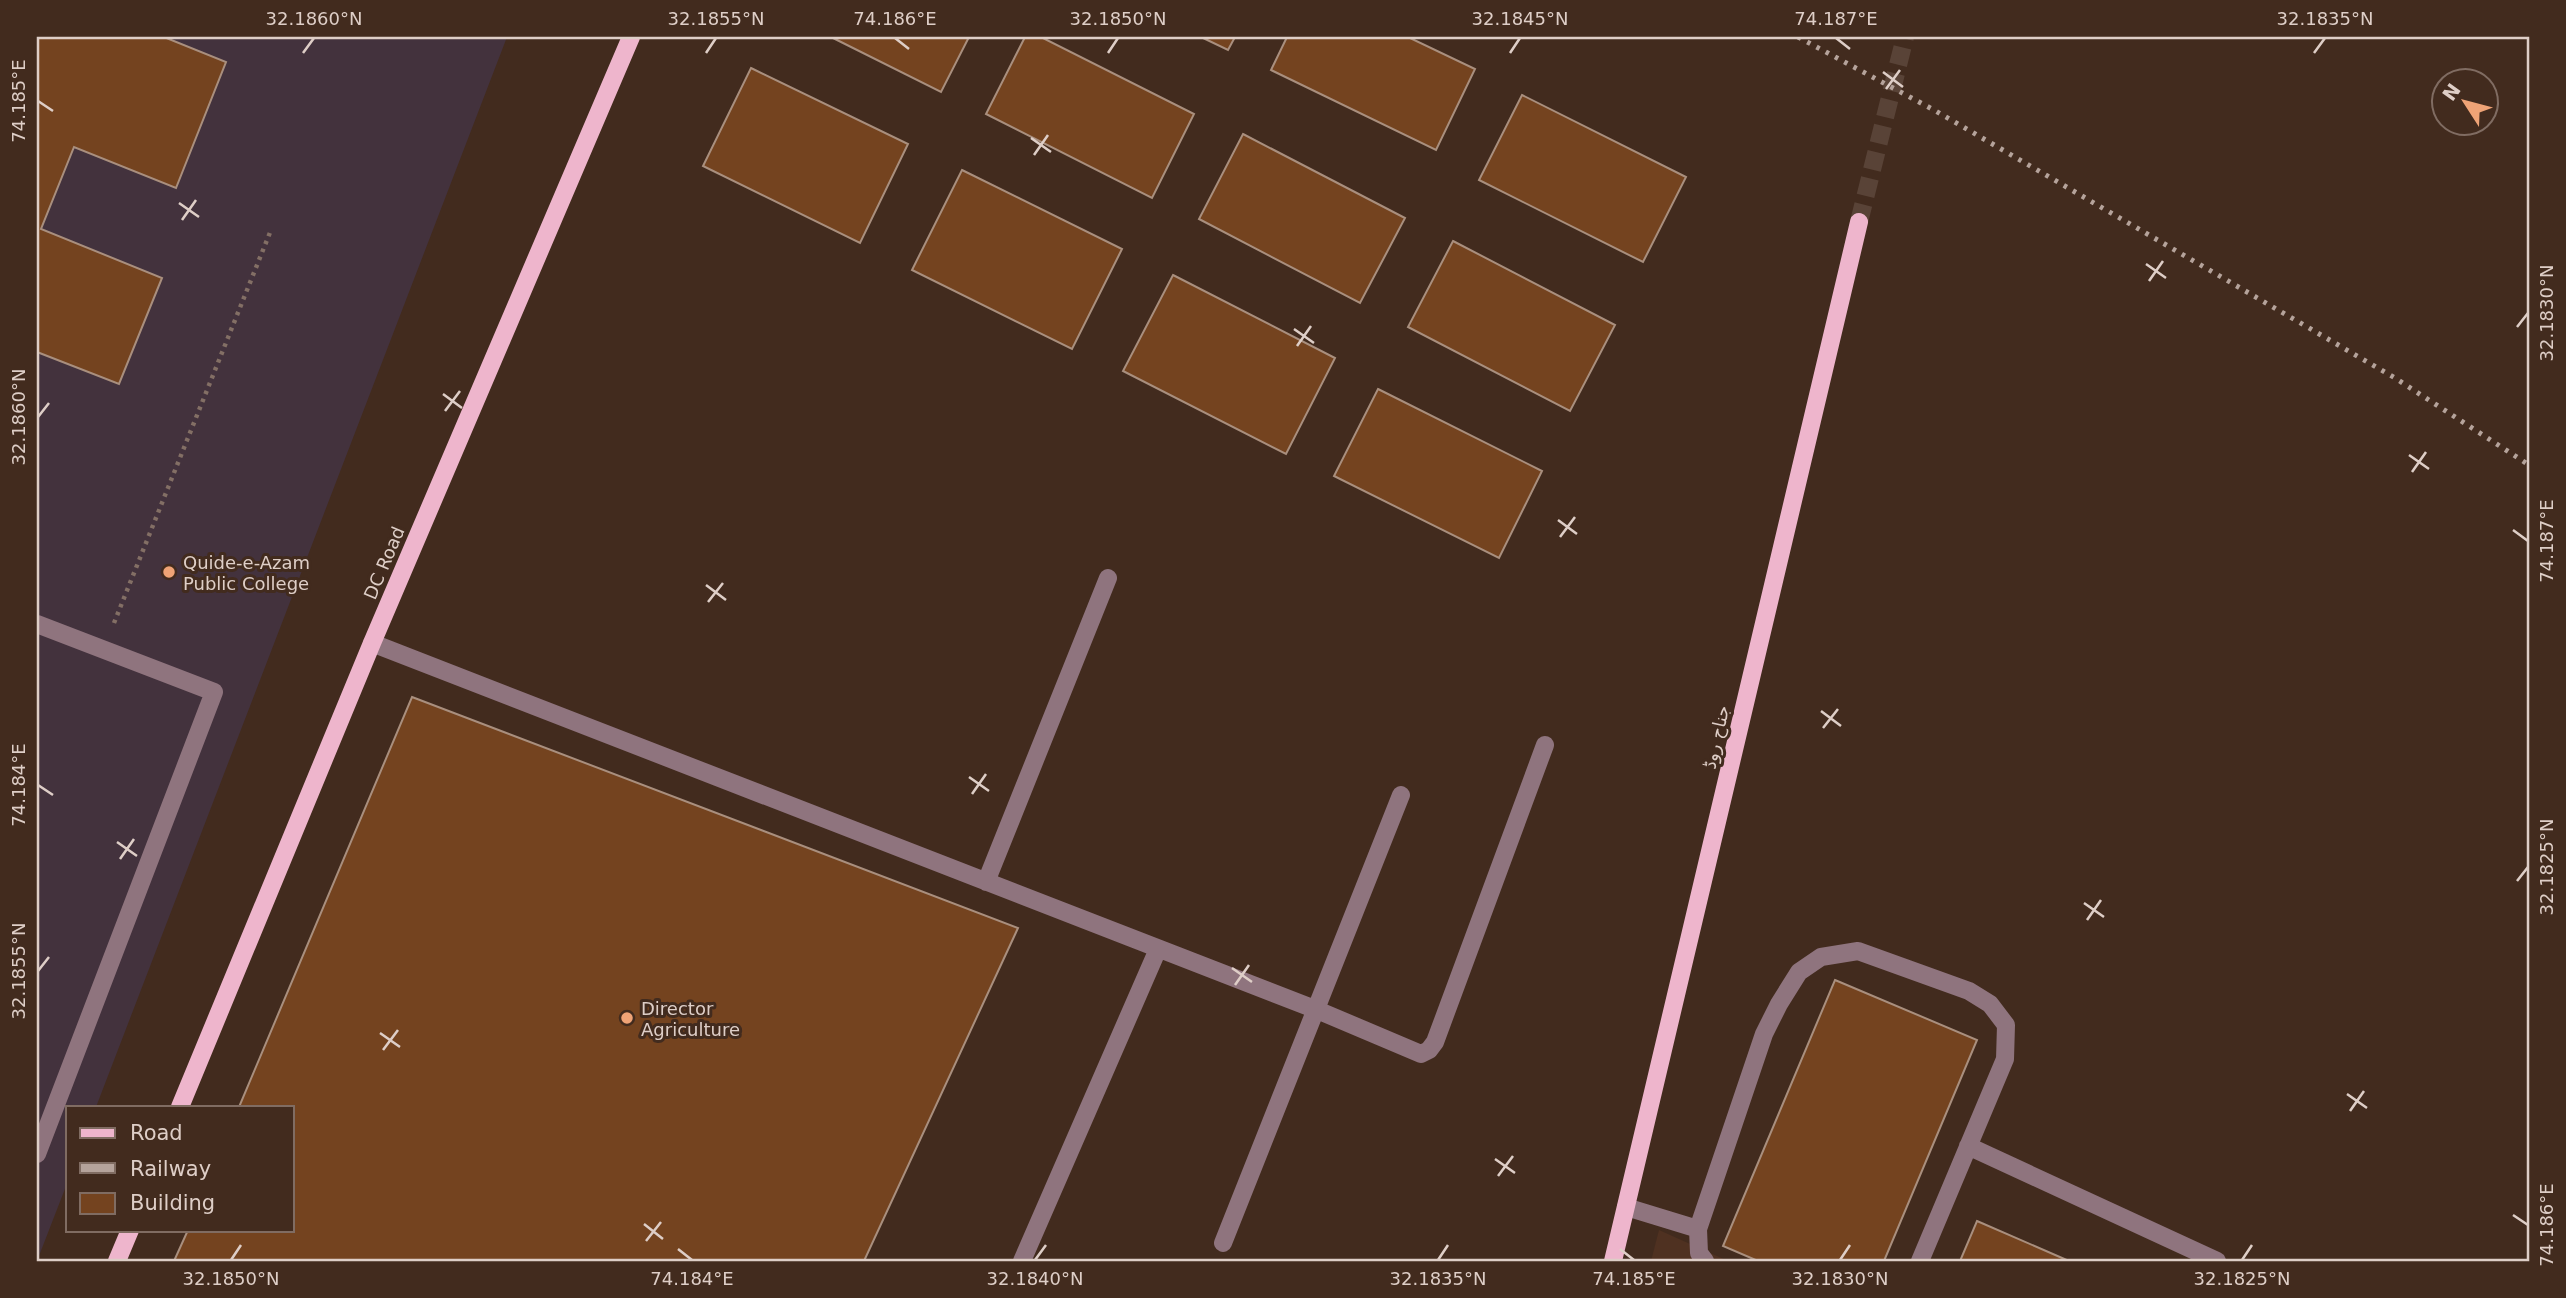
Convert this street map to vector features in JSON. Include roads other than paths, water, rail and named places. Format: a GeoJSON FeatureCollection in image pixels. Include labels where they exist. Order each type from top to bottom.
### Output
{"type":"FeatureCollection","features":[{"type":"Feature","properties":{"kind":"main road","name":"DC Road"},"geometry":{"type":"LineString","coordinates":[[180,1106],[372,643],[631,37]]}},
{"type":"Feature","properties":{"kind":"main road","name":"جناح روڈ"},"geometry":{"type":"LineString","coordinates":[[1613,1261],[1859,222]]}},
{"type":"Feature","properties":{"kind":"main road"},"geometry":{"type":"LineString","coordinates":[[117,1261],[129,1232]]}},
{"type":"Feature","properties":{"kind":"street"},"geometry":{"type":"LineString","coordinates":[[986,882],[1108,578]]}},
{"type":"Feature","properties":{"kind":"street"},"geometry":{"type":"LineString","coordinates":[[37,624],[214,692],[37,1154]]}},
{"type":"Feature","properties":{"kind":"street"},"geometry":{"type":"LineString","coordinates":[[372,643],[1317,1010],[1421,1054],[1429,1050],[1434,1042],[1545,745]]}},
{"type":"Feature","properties":{"kind":"street"},"geometry":{"type":"LineString","coordinates":[[1223,1243],[1401,794]]}},
{"type":"Feature","properties":{"kind":"street"},"geometry":{"type":"LineString","coordinates":[[1022,1261],[1158,949]]}},
{"type":"Feature","properties":{"kind":"street"},"geometry":{"type":"LineString","coordinates":[[1705,1261],[1699,1253],[1698,1229],[1764,1034],[1799,972],[1821,957],[1858,951],[1969,991],[1990,1004],[2006,1025],[2005,1059],[1920,1261]]}},
{"type":"Feature","properties":{"kind":"street"},"geometry":{"type":"LineString","coordinates":[[1968,1146],[2217,1261]]}},
{"type":"Feature","properties":{"kind":"street"},"geometry":{"type":"LineString","coordinates":[[1626,1207],[1698,1229]]}},
{"type":"Feature","properties":{"kind":"tunnel"},"geometry":{"type":"LineString","coordinates":[[1859,222],[1905,37]]}},
{"type":"Feature","properties":{"kind":"railway"},"geometry":{"type":"LineString","coordinates":[[1798,37],[1934,110],[2395,378],[2529,465]]}},
{"type":"Feature","properties":{"kind":"place","name":"Quide-e-Azam Public College"},"geometry":{"type":"Point","coordinates":[169,572]}},
{"type":"Feature","properties":{"kind":"place","name":"Director Agriculture"},"geometry":{"type":"Point","coordinates":[627,1018]}}]}
